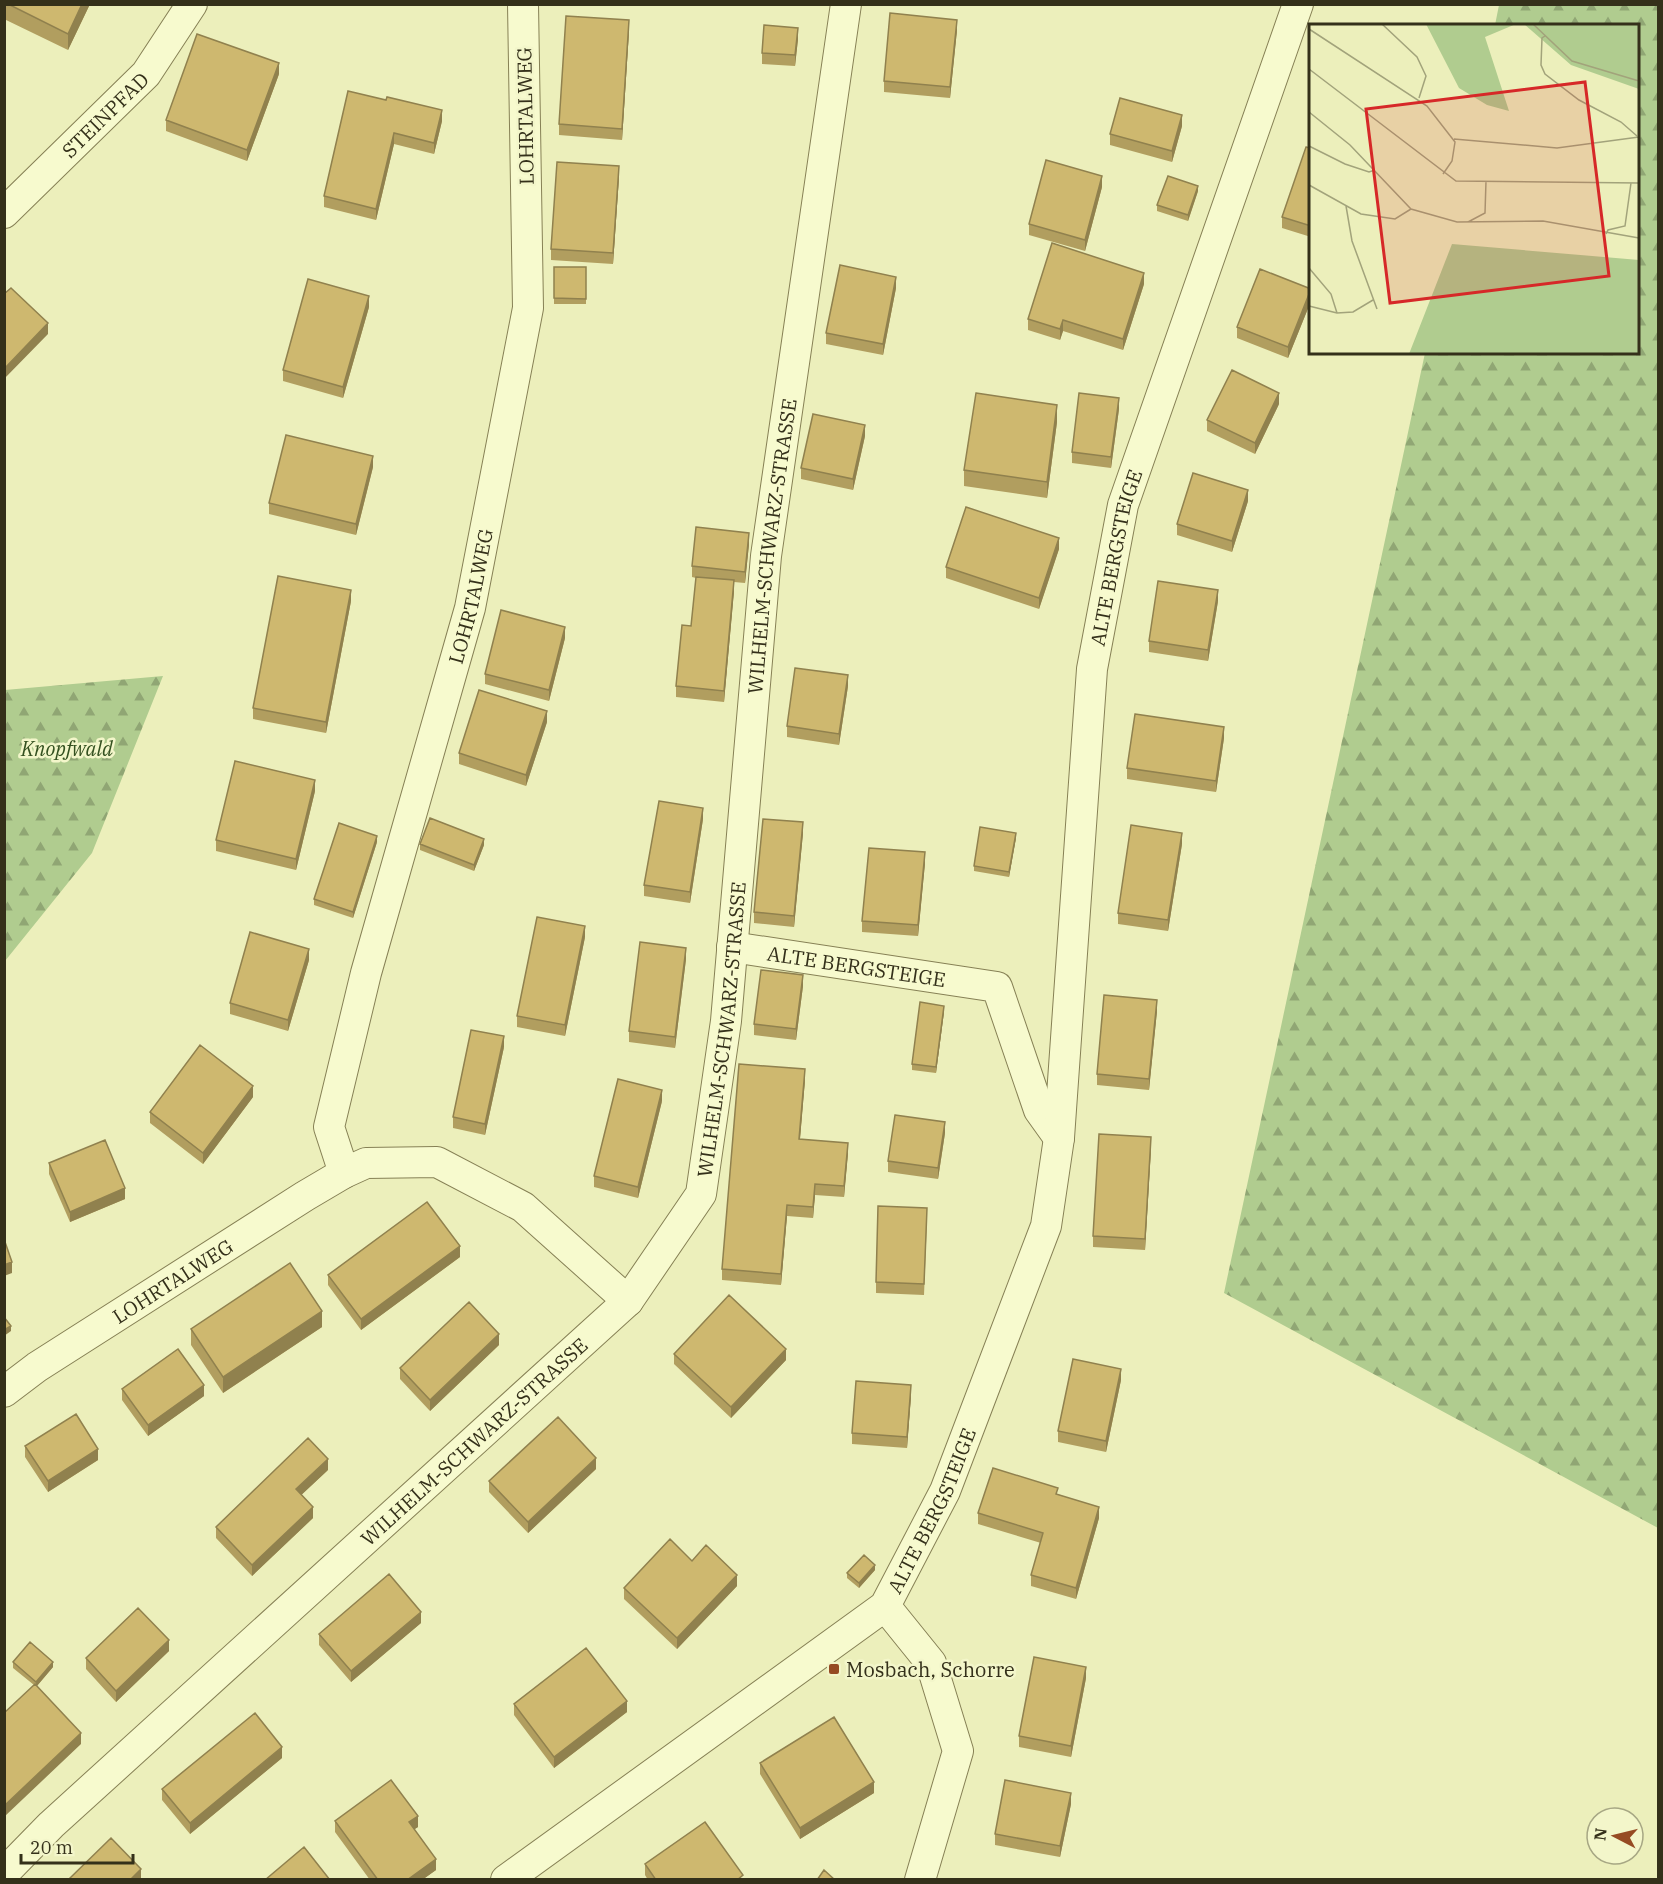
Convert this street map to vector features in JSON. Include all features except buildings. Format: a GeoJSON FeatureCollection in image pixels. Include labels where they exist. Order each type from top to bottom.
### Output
{"type":"FeatureCollection","features":[{"type":"Feature","properties":{"kind":"street","name":"STEINPFAD"},"geometry":{"type":"LineString","coordinates":[[4,213],[146,74],[192,4]]}},
{"type":"Feature","properties":{"kind":"street","name":"LOHRTALWEG"},"geometry":{"type":"LineString","coordinates":[[344,1173],[329,1127],[366,973],[470,608],[528,308],[523,4]]}},
{"type":"Feature","properties":{"kind":"street","name":"WILHELM-SCHWARZ-STRASSE"},"geometry":{"type":"LineString","coordinates":[[4,1873],[51,1825],[628,1301],[701,1194],[726,1020],[766,556],[846,4]]}},
{"type":"Feature","properties":{"kind":"street","name":"ALTE BERGSTEIGE"},"geometry":{"type":"LineString","coordinates":[[515,1876],[885,1606],[945,1491],[1046,1226],[1059,1138],[1092,669],[1123,505],[1298,4]]}},
{"type":"Feature","properties":{"kind":"street","name":"ALTE BERGSTEIGE"},"geometry":{"type":"LineString","coordinates":[[732,947],[997,987],[1039,1110],[1059,1138]]}},
{"type":"Feature","properties":{"kind":"street","name":"LOHRTALWEG"},"geometry":{"type":"LineString","coordinates":[[4,1392],[37,1367],[344,1173],[366,1163],[437,1162],[523,1207],[628,1301]]}},
{"type":"Feature","properties":{"kind":"street"},"geometry":{"type":"LineString","coordinates":[[885,1606],[931,1663],[958,1751],[920,1880]]}},
{"type":"Feature","properties":{"kind":"green space"},"geometry":{"type":"Polygon","coordinates":[[[1499,5],[1658,5],[1658,1528],[1224,1293],[1425,354],[1639,354],[1639,24],[1495,24],[1499,5]]]}},
{"type":"Feature","properties":{"kind":"green space","name":"Knopfwald"},"geometry":{"type":"Polygon","coordinates":[[[163,676],[92,853],[5,961],[5,690],[163,676]]]}},
{"type":"Feature","properties":{"kind":"place","name":"Mosbach, Schorre"},"geometry":{"type":"Point","coordinates":[834,1669]}}]}
